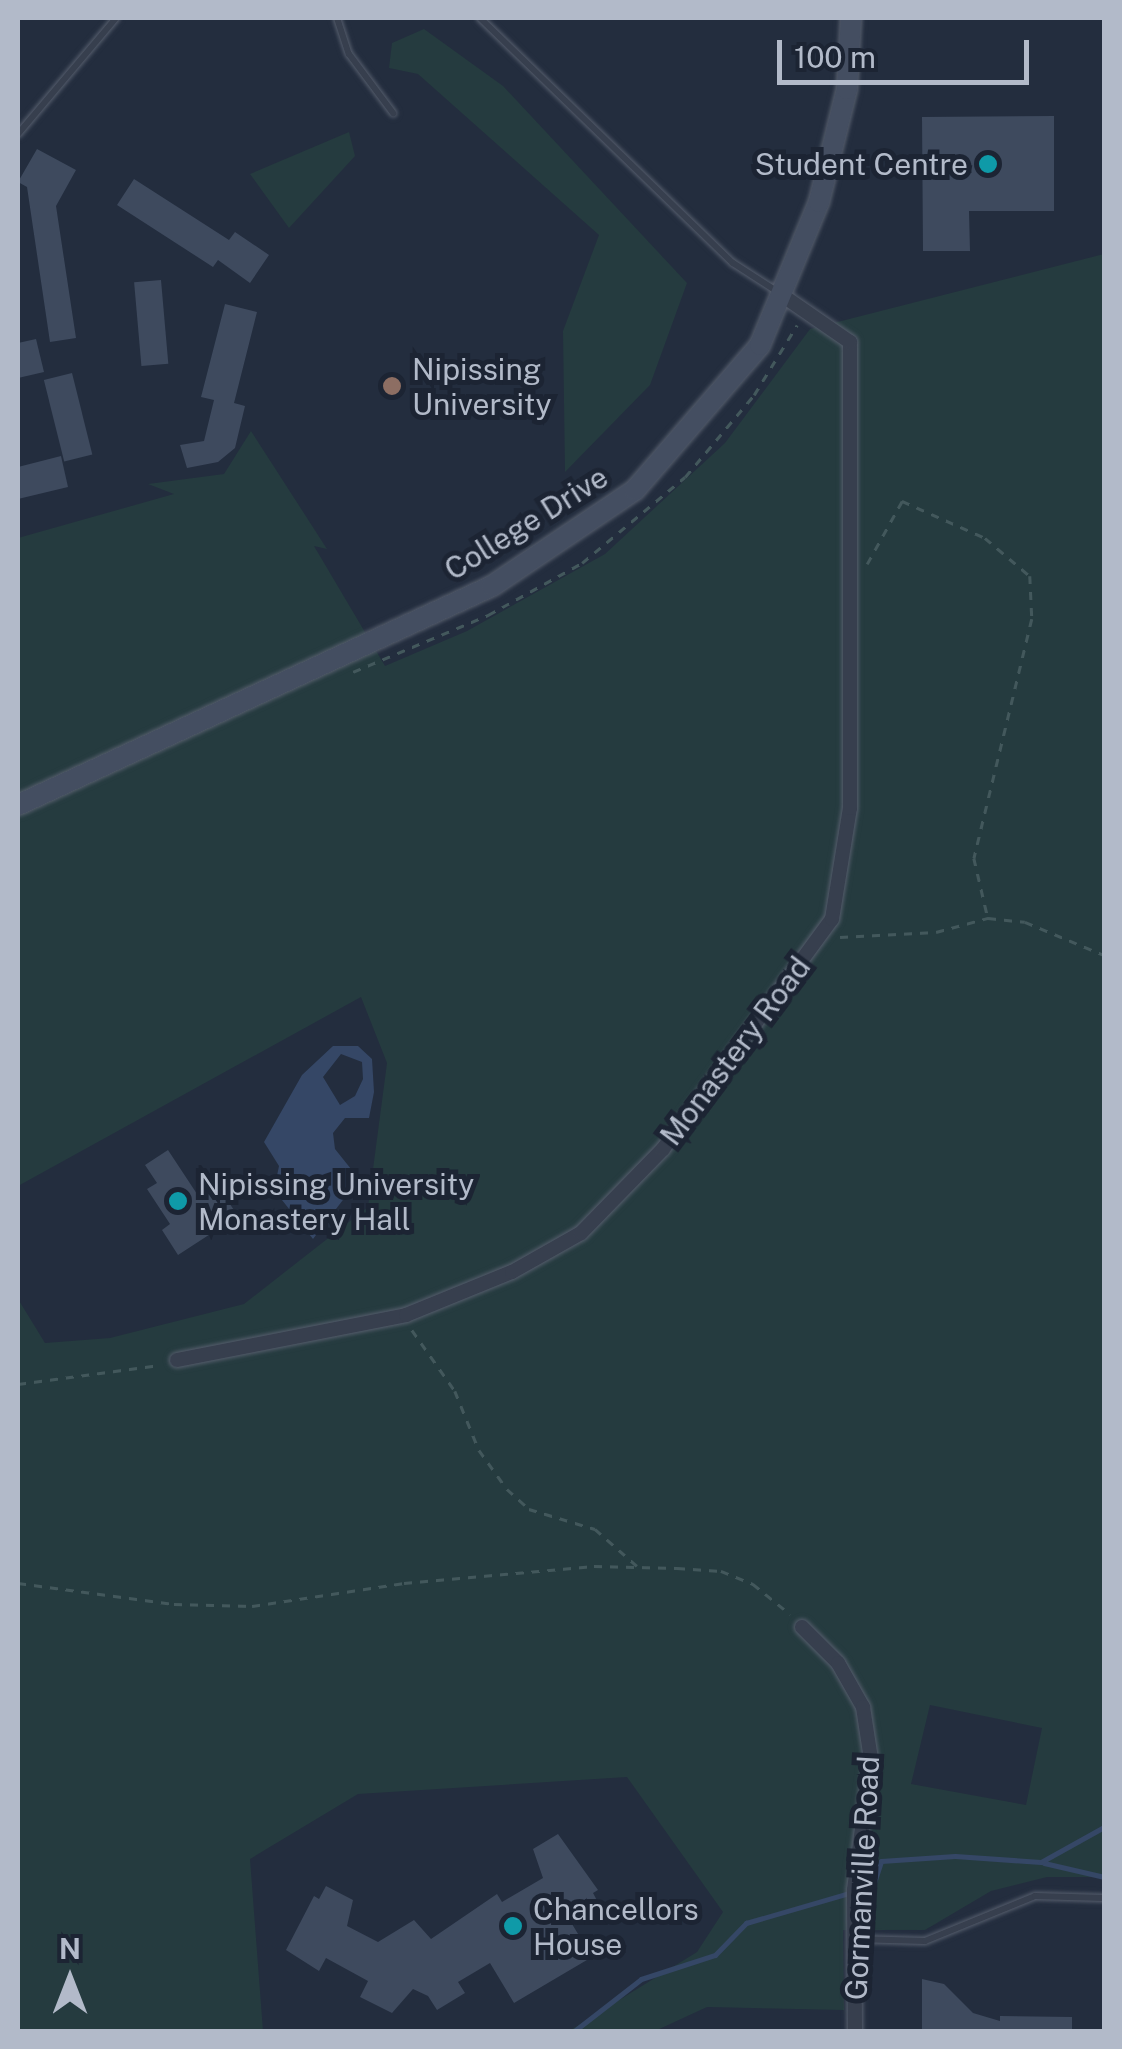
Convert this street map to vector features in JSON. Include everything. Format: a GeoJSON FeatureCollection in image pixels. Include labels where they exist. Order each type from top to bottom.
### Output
{"type":"FeatureCollection","features":[{"type":"Feature","properties":{"kind":"street","name":"College Drive"},"geometry":{"type":"LineString","coordinates":[[18,806],[492,586],[635,490],[760,345],[818,202],[847,89],[852,18]]}},
{"type":"Feature","properties":{"kind":"street","name":"Monastery Road"},"geometry":{"type":"LineString","coordinates":[[177,1360],[406,1315],[512,1272],[581,1232],[664,1149],[832,919],[850,808],[850,342],[780,293]]}},
{"type":"Feature","properties":{"kind":"street","name":"Gormanville Road"},"geometry":{"type":"LineString","coordinates":[[802,1626],[838,1664],[863,1707],[871,1760],[854,1939],[855,2032]]}},
{"type":"Feature","properties":{"kind":"lane"},"geometry":{"type":"LineString","coordinates":[[18,134],[116,18]]}},
{"type":"Feature","properties":{"kind":"lane"},"geometry":{"type":"LineString","coordinates":[[337,18],[349,54],[393,113]]}},
{"type":"Feature","properties":{"kind":"lane"},"geometry":{"type":"LineString","coordinates":[[480,18],[734,263],[780,293]]}},
{"type":"Feature","properties":{"kind":"lane"},"geometry":{"type":"LineString","coordinates":[[854,1939],[925,1941],[1036,1896],[1104,1898]]}},
{"type":"Feature","properties":{"kind":"path"},"geometry":{"type":"LineString","coordinates":[[852,592],[902,502],[985,538],[1017,558],[1030,576],[1032,620],[974,858],[988,918]]}},
{"type":"Feature","properties":{"kind":"path"},"geometry":{"type":"LineString","coordinates":[[818,938],[906,936],[988,918],[1025,922],[1104,955]]}},
{"type":"Feature","properties":{"kind":"path"},"geometry":{"type":"LineString","coordinates":[[406,1315],[507,1489],[529,1509],[595,1530],[638,1567]]}},
{"type":"Feature","properties":{"kind":"path"},"geometry":{"type":"LineString","coordinates":[[18,1384],[177,1360]]}},
{"type":"Feature","properties":{"kind":"path"},"geometry":{"type":"LineString","coordinates":[[18,1583],[174,1604],[252,1606],[404,1583],[638,1567],[721,1571],[753,1584],[802,1626]]}},
{"type":"Feature","properties":{"kind":"green space"},"geometry":{"type":"Polygon","coordinates":[[[424,29],[503,86],[687,283],[650,385],[565,472],[563,331],[599,235],[418,74],[389,68],[392,43],[424,29]]]}},
{"type":"Feature","properties":{"kind":"green space"},"geometry":{"type":"Polygon","coordinates":[[[349,132],[355,156],[289,228],[250,174],[349,132]]]}},
{"type":"Feature","properties":{"kind":"green space"},"geometry":{"type":"Polygon","coordinates":[[[1104,254],[1104,1877],[1047,1877],[991,1891],[925,1930],[843,1930],[844,2010],[707,2007],[655,2031],[569,2031],[697,1952],[723,1912],[627,1777],[358,1794],[250,1859],[263,2031],[18,2031],[18,1299],[45,1343],[110,1338],[244,1304],[368,1207],[387,1063],[361,997],[18,1186],[18,538],[174,494],[148,484],[224,474],[251,431],[327,549],[314,546],[385,666],[467,631],[605,554],[725,443],[810,329],[1104,254]],[[930,1705],[911,1784],[1026,1805],[1042,1728],[930,1705]]]}},
{"type":"Feature","properties":{"kind":"water"},"geometry":{"type":"Polygon","coordinates":[[[333,1046],[358,1046],[372,1059],[374,1092],[369,1118],[345,1118],[333,1133],[335,1149],[359,1179],[313,1239],[274,1190],[279,1166],[264,1142],[302,1075],[333,1046]],[[341,1054],[323,1077],[340,1105],[355,1096],[363,1079],[362,1062],[341,1054]]]}},
{"type":"Feature","properties":{"kind":"building","name":"Student Centre"},"geometry":{"type":"Polygon","coordinates":[[[1054,116],[1054,211],[969,211],[970,251],[923,251],[922,117],[1054,116]]]}},
{"type":"Feature","properties":{"kind":"building"},"geometry":{"type":"Polygon","coordinates":[[[37,149],[76,170],[56,206],[76,338],[50,342],[27,187],[18,182],[37,149]]]}},
{"type":"Feature","properties":{"kind":"building"},"geometry":{"type":"Polygon","coordinates":[[[134,179],[229,240],[235,232],[269,255],[250,283],[218,260],[213,267],[117,205],[134,179]]]}},
{"type":"Feature","properties":{"kind":"building"},"geometry":{"type":"Polygon","coordinates":[[[161,280],[168,364],[141,366],[134,282],[161,280]]]}},
{"type":"Feature","properties":{"kind":"building"},"geometry":{"type":"Polygon","coordinates":[[[225,304],[257,312],[234,403],[245,406],[235,448],[218,462],[187,468],[180,445],[204,441],[214,400],[201,397],[225,304]]]}},
{"type":"Feature","properties":{"kind":"building"},"geometry":{"type":"Polygon","coordinates":[[[36,339],[44,372],[18,378],[18,343],[36,339]]]}},
{"type":"Feature","properties":{"kind":"building"},"geometry":{"type":"Polygon","coordinates":[[[72,373],[92,455],[64,462],[44,380],[72,373]]]}},
{"type":"Feature","properties":{"kind":"building"},"geometry":{"type":"Polygon","coordinates":[[[61,456],[68,487],[18,499],[18,467],[61,456]]]}},
{"type":"Feature","properties":{"kind":"building","name":"Nipissing University Monastery Hall"},"geometry":{"type":"Polygon","coordinates":[[[168,1150],[199,1197],[217,1185],[238,1216],[178,1255],[162,1230],[170,1224],[147,1189],[157,1183],[145,1165],[168,1150]]]}},
{"type":"Feature","properties":{"kind":"building","name":"Chancellors House"},"geometry":{"type":"Polygon","coordinates":[[[558,1834],[598,1890],[593,1893],[601,1908],[572,1924],[592,1957],[514,2003],[490,1963],[458,1982],[465,1993],[437,2010],[428,1996],[413,1989],[392,2013],[360,1997],[368,1981],[326,1958],[319,1971],[286,1950],[314,1896],[319,1899],[326,1886],[353,1900],[347,1926],[378,1942],[414,1920],[431,1939],[497,1894],[502,1902],[543,1878],[533,1849],[558,1834]]]}},
{"type":"Feature","properties":{"kind":"building"},"geometry":{"type":"Polygon","coordinates":[[[922,1979],[944,1984],[973,2013],[1000,2021],[1000,2016],[1072,2017],[1072,2032],[922,2032],[922,1979]]]}},
{"type":"Feature","properties":{"kind":"waterway"},"geometry":{"type":"LineString","coordinates":[[573,2032],[641,1979],[715,1955],[746,1923],[873,1886],[881,1861],[955,1856],[1041,1862],[1104,1827]]}},
{"type":"Feature","properties":{"kind":"waterway"},"geometry":{"type":"LineString","coordinates":[[1044,1863],[1104,1877]]}},
{"type":"Feature","properties":{"kind":"place","name":"Student Centre"},"geometry":{"type":"Point","coordinates":[988,164]}},
{"type":"Feature","properties":{"kind":"place","name":"Nipissing University"},"geometry":{"type":"Point","coordinates":[392,386]}},
{"type":"Feature","properties":{"kind":"place","name":"Nipissing University Monastery Hall"},"geometry":{"type":"Point","coordinates":[178,1201]}},
{"type":"Feature","properties":{"kind":"place","name":"Chancellors House"},"geometry":{"type":"Point","coordinates":[513,1926]}}]}
